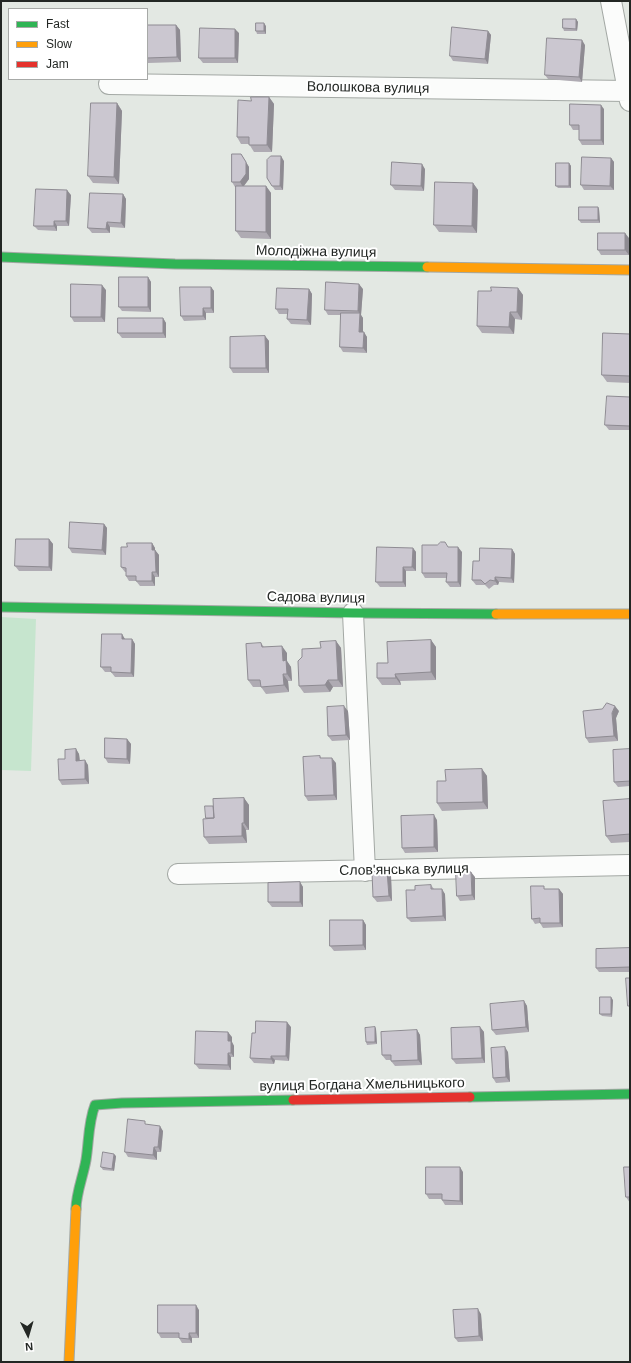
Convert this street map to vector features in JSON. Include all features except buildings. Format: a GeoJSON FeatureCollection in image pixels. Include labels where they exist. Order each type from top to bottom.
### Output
{"type":"FeatureCollection","features":[{"type":"Feature","properties":{"kind":"street"},"geometry":{"type":"LineString","coordinates":[[611,1],[629,96]]}},
{"type":"Feature","properties":{"kind":"street","name":"Волошкова вулиця"},"geometry":{"type":"LineString","coordinates":[[109,84],[629,96]]}},
{"type":"Feature","properties":{"kind":"street","name":"Молодіжна вулиця"},"geometry":{"type":"LineString","coordinates":[[1,257],[175,264],[630,270]]}},
{"type":"Feature","properties":{"kind":"street","name":"Садова вулиця"},"geometry":{"type":"LineString","coordinates":[[1,607],[353,613],[630,614]]}},
{"type":"Feature","properties":{"kind":"street"},"geometry":{"type":"LineString","coordinates":[[353,613],[365,871]]}},
{"type":"Feature","properties":{"kind":"street","name":"Слов'янська вулиця"},"geometry":{"type":"LineString","coordinates":[[178,874],[630,865]]}},
{"type":"Feature","properties":{"kind":"street","name":"вулиця Богдана Хмельницького"},"geometry":{"type":"LineString","coordinates":[[69,1362],[76,1202],[86,1160],[91,1116],[95,1105],[130,1103],[630,1094]]}},
{"type":"Feature","properties":{"kind":"green space"},"geometry":{"type":"Polygon","coordinates":[[[1,617],[36,619],[31,771],[1,770],[1,617]]]}},
{"type":"Feature","properties":{"kind":"traffic: fast"},"geometry":{"type":"LineString","coordinates":[[1,257],[175,264],[427,267]]}},
{"type":"Feature","properties":{"kind":"traffic: fast"},"geometry":{"type":"LineString","coordinates":[[1,607],[496,614]]}},
{"type":"Feature","properties":{"kind":"traffic: fast"},"geometry":{"type":"LineString","coordinates":[[470,1097],[630,1094]]}},
{"type":"Feature","properties":{"kind":"traffic: fast"},"geometry":{"type":"LineString","coordinates":[[76,1209],[77,1197],[86,1160],[91,1119],[95,1105],[122,1103],[293,1100]]}},
{"type":"Feature","properties":{"kind":"traffic: slow"},"geometry":{"type":"LineString","coordinates":[[427,267],[630,270]]}},
{"type":"Feature","properties":{"kind":"traffic: slow"},"geometry":{"type":"LineString","coordinates":[[496,614],[630,614]]}},
{"type":"Feature","properties":{"kind":"traffic: slow"},"geometry":{"type":"LineString","coordinates":[[69,1362],[76,1209]]}},
{"type":"Feature","properties":{"kind":"traffic: jam"},"geometry":{"type":"LineString","coordinates":[[293,1100],[470,1097]]}}]}
